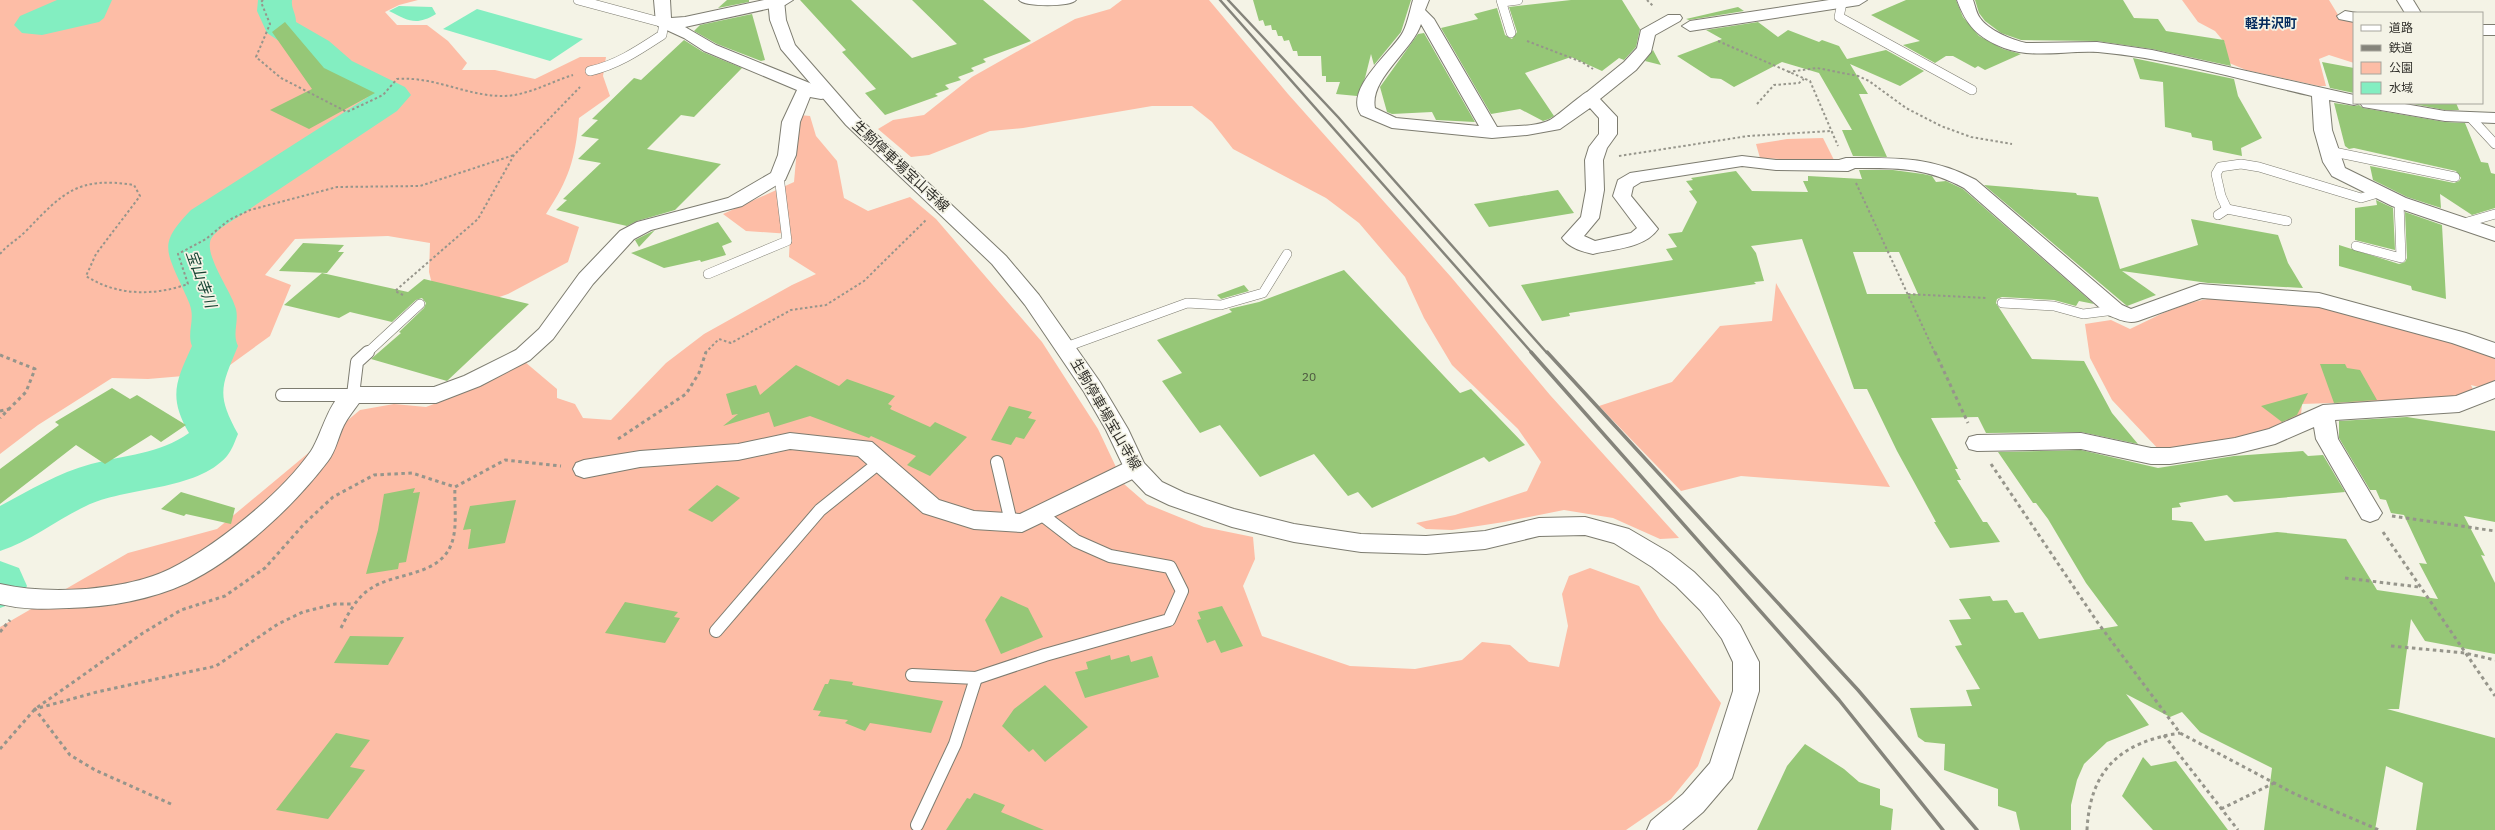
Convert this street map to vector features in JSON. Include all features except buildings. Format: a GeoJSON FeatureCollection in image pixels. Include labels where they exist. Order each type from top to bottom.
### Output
{"type":"FeatureCollection","features":[{"type":"Feature","properties":{"kind":"street"},"geometry":{"type":"LineString","coordinates":[[662,0],[664,23]]}},
{"type":"Feature","properties":{"kind":"street"},"geometry":{"type":"LineString","coordinates":[[1027,0],[1068,0]]}},
{"type":"Feature","properties":{"kind":"street"},"geometry":{"type":"LineString","coordinates":[[1690,26],[1828,3],[1842,3],[1859,0]]}},
{"type":"Feature","properties":{"kind":"street"},"geometry":{"type":"LineString","coordinates":[[2405,0],[2412,12]]}},
{"type":"Feature","properties":{"kind":"street"},"geometry":{"type":"LineString","coordinates":[[664,23],[685,22],[779,1]]}},
{"type":"Feature","properties":{"kind":"street","name":"生駒停車場宝山寺線"},"geometry":{"type":"LineString","coordinates":[[779,1],[778,20],[787,46],[852,121],[942,204],[999,260],[1032,300],[1066,347],[1117,429],[1135,468],[1154,488],[1177,499],[1232,518],[1294,533],[1360,543],[1426,545],[1486,540],[1539,527],[1584,526],[1621,536],[1661,560],[1685,579],[1709,604],[1731,632],[1746,662],[1746,691],[1722,769],[1693,803],[1661,830]]}},
{"type":"Feature","properties":{"kind":"street"},"geometry":{"type":"LineString","coordinates":[[1962,2],[1972,19],[1980,27],[1995,37],[2026,48],[2097,47],[2120,50],[2221,69],[2320,94],[2353,100]]}},
{"type":"Feature","properties":{"kind":"street"},"geometry":{"type":"LineString","coordinates":[[1419,5],[1410,34],[1381,68],[1365,101],[1367,112],[1392,122],[1492,133],[1527,130],[1554,125],[1575,111],[1611,79],[1630,66],[1645,50],[1646,33],[1674,18]]}},
{"type":"Feature","properties":{"kind":"street"},"geometry":{"type":"LineString","coordinates":[[1419,5],[1426,20],[1492,133]]}},
{"type":"Feature","properties":{"kind":"street"},"geometry":{"type":"LineString","coordinates":[[664,23],[690,35],[710,48],[810,90],[833,98]]}},
{"type":"Feature","properties":{"kind":"street"},"geometry":{"type":"LineString","coordinates":[[2483,30],[2495,30]]}},
{"type":"Feature","properties":{"kind":"street"},"geometry":{"type":"LineString","coordinates":[[0,594],[25,600],[100,598],[141,589],[178,576],[212,555],[255,523],[292,490],[321,454],[334,422],[353,395],[436,395],[472,381],[523,355],[546,334],[586,279],[627,236],[644,226],[734,202],[779,176],[787,155],[791,122],[803,94],[810,90]]}},
{"type":"Feature","properties":{"kind":"street"},"geometry":{"type":"LineString","coordinates":[[2320,94],[2321,117],[2329,151],[2338,172],[2399,202],[2464,223],[2495,235]]}},
{"type":"Feature","properties":{"kind":"street"},"geometry":{"type":"LineString","coordinates":[[1589,97],[1608,117],[1609,126],[1608,134],[1598,147],[1594,160],[1596,184],[1590,218],[1572,238],[1593,248],[1637,238],[1648,229],[1622,196],[1624,184],[1636,177],[1742,161],[1776,165],[1908,163],[1951,174],[1970,184],[2115,310],[2131,316],[2200,291],[2319,300],[2460,338],[2495,351]]}},
{"type":"Feature","properties":{"kind":"street"},"geometry":{"type":"LineString","coordinates":[[2375,104],[2445,116],[2465,112],[2495,118]]}},
{"type":"Feature","properties":{"kind":"street"},"geometry":{"type":"LineString","coordinates":[[1977,443],[2081,441],[2151,456],[2170,456],[2235,446],[2275,436],[2323,413],[2459,404],[2495,389]]}},
{"type":"Feature","properties":{"kind":"street"},"geometry":{"type":"LineString","coordinates":[[2323,413],[2327,439],[2370,513]]}},
{"type":"Feature","properties":{"kind":"street"},"geometry":{"type":"LineString","coordinates":[[584,469],[640,459],[738,452],[790,441],[864,448],[931,507],[974,520],[1022,523],[1135,468]]}},
{"type":"Feature","properties":{"kind":"lane"},"geometry":{"type":"LineString","coordinates":[[578,0],[664,23],[662,34],[644,47],[604,69],[590,71]]}},
{"type":"Feature","properties":{"kind":"lane"},"geometry":{"type":"LineString","coordinates":[[1511,33],[1501,1],[1518,0]]}},
{"type":"Feature","properties":{"kind":"lane"},"geometry":{"type":"LineString","coordinates":[[1842,3],[1839,17],[1972,90]]}},
{"type":"Feature","properties":{"kind":"lane"},"geometry":{"type":"LineString","coordinates":[[2465,112],[2495,144]]}},
{"type":"Feature","properties":{"kind":"lane"},"geometry":{"type":"LineString","coordinates":[[2329,151],[2455,177]]}},
{"type":"Feature","properties":{"kind":"lane"},"geometry":{"type":"LineString","coordinates":[[2227,209],[2221,196],[2216,174],[2220,167],[2241,164],[2284,173],[2350,196],[2361,198],[2378,193]]}},
{"type":"Feature","properties":{"kind":"lane"},"geometry":{"type":"LineString","coordinates":[[708,274],[787,241],[779,176]]}},
{"type":"Feature","properties":{"kind":"lane"},"geometry":{"type":"LineString","coordinates":[[2356,246],[2401,258],[2399,202]]}},
{"type":"Feature","properties":{"kind":"lane"},"geometry":{"type":"LineString","coordinates":[[2218,215],[2227,209],[2287,221]]}},
{"type":"Feature","properties":{"kind":"lane"},"geometry":{"type":"LineString","coordinates":[[2464,223],[2495,214]]}},
{"type":"Feature","properties":{"kind":"lane"},"geometry":{"type":"LineString","coordinates":[[1066,347],[1187,304],[1220,305],[1263,293],[1287,254]]}},
{"type":"Feature","properties":{"kind":"lane"},"geometry":{"type":"LineString","coordinates":[[2002,303],[2026,306],[2054,306],[2074,310],[2083,314],[2115,310]]}},
{"type":"Feature","properties":{"kind":"lane"},"geometry":{"type":"LineString","coordinates":[[282,395],[353,395],[357,362],[420,304]]}},
{"type":"Feature","properties":{"kind":"lane"},"geometry":{"type":"LineString","coordinates":[[716,631],[820,510],[880,462]]}},
{"type":"Feature","properties":{"kind":"lane"},"geometry":{"type":"LineString","coordinates":[[997,462],[1012,522]]}},
{"type":"Feature","properties":{"kind":"lane"},"geometry":{"type":"LineString","coordinates":[[912,675],[976,678],[1060,651],[1169,620],[1182,591],[1170,567],[1136,559],[1110,556],[1076,541],[1041,514]]}},
{"type":"Feature","properties":{"kind":"lane"},"geometry":{"type":"LineString","coordinates":[[917,825],[955,744],[976,678]]}},
{"type":"Feature","properties":{"kind":"path"},"geometry":{"type":"LineString","coordinates":[[262,0],[261,2],[270,24],[256,57],[281,78],[347,112],[381,95],[394,86],[398,79],[426,78],[503,96],[525,92],[590,71]]}},
{"type":"Feature","properties":{"kind":"path"},"geometry":{"type":"LineString","coordinates":[[1647,0],[1674,18]]}},
{"type":"Feature","properties":{"kind":"path"},"geometry":{"type":"LineString","coordinates":[[1690,26],[1732,48],[1810,81],[1830,130],[1977,443],[2098,623],[2180,733],[2274,783],[2379,830]]}},
{"type":"Feature","properties":{"kind":"path"},"geometry":{"type":"LineString","coordinates":[[1511,33],[1546,50],[1582,62],[1611,79]]}},
{"type":"Feature","properties":{"kind":"path"},"geometry":{"type":"LineString","coordinates":[[1788,72],[1797,69],[1838,72],[1856,76],[1868,80],[1890,98],[1958,133],[1974,138],[2012,144]]}},
{"type":"Feature","properties":{"kind":"path"},"geometry":{"type":"LineString","coordinates":[[1756,104],[1774,85],[1799,83],[1804,78]]}},
{"type":"Feature","properties":{"kind":"path"},"geometry":{"type":"LineString","coordinates":[[420,304],[395,291],[478,219],[514,155],[584,83]]}},
{"type":"Feature","properties":{"kind":"path"},"geometry":{"type":"LineString","coordinates":[[1594,160],[1748,136],[1830,130]]}},
{"type":"Feature","properties":{"kind":"path"},"geometry":{"type":"LineString","coordinates":[[0,254],[16,241],[55,200],[77,185],[122,182],[134,185],[140,196],[96,254],[86,276],[96,284],[116,291],[173,290],[188,284],[187,270],[180,262],[178,254],[206,239],[229,220],[250,210],[337,187],[420,186],[514,155]]}},
{"type":"Feature","properties":{"kind":"path"},"geometry":{"type":"LineString","coordinates":[[616,441],[686,394],[699,373],[706,350],[719,339],[731,343],[791,310],[826,305],[864,281],[942,204]]}},
{"type":"Feature","properties":{"kind":"path"},"geometry":{"type":"LineString","coordinates":[[1908,294],[1976,296],[2002,303]]}},
{"type":"Feature","properties":{"kind":"path"},"geometry":{"type":"LineString","coordinates":[[0,355],[35,369],[34,378],[24,395],[0,418]]}},
{"type":"Feature","properties":{"kind":"path"},"geometry":{"type":"LineString","coordinates":[[0,412],[9,409]]}},
{"type":"Feature","properties":{"kind":"path"},"geometry":{"type":"LineString","coordinates":[[0,749],[18,726],[35,709],[143,633],[181,610],[225,596],[265,568],[305,523],[333,497],[374,475],[412,473],[456,487],[505,460],[584,469]]}},
{"type":"Feature","properties":{"kind":"path"},"geometry":{"type":"LineString","coordinates":[[341,628],[353,604],[371,588],[410,575],[438,561],[451,545],[456,487]]}},
{"type":"Feature","properties":{"kind":"path"},"geometry":{"type":"LineString","coordinates":[[2370,513],[2495,531]]}},
{"type":"Feature","properties":{"kind":"path"},"geometry":{"type":"LineString","coordinates":[[2370,513],[2495,696]]}},
{"type":"Feature","properties":{"kind":"path"},"geometry":{"type":"LineString","coordinates":[[2344,578],[2420,587]]}},
{"type":"Feature","properties":{"kind":"path"},"geometry":{"type":"LineString","coordinates":[[35,709],[98,692],[216,666],[278,624],[303,612],[335,604],[353,604]]}},
{"type":"Feature","properties":{"kind":"path"},"geometry":{"type":"LineString","coordinates":[[2391,646],[2465,653],[2495,660]]}},
{"type":"Feature","properties":{"kind":"path"},"geometry":{"type":"LineString","coordinates":[[35,709],[70,755],[95,770],[172,804]]}},
{"type":"Feature","properties":{"kind":"path"},"geometry":{"type":"LineString","coordinates":[[2087,830],[2086,815],[2093,787],[2108,764],[2138,745],[2165,735],[2180,733]]}},
{"type":"Feature","properties":{"kind":"path"},"geometry":{"type":"LineString","coordinates":[[2165,735],[2238,830]]}},
{"type":"Feature","properties":{"kind":"path"},"geometry":{"type":"LineString","coordinates":[[2221,808],[2274,783]]}},
{"type":"Feature","properties":{"kind":"green space"},"geometry":{"type":"Polygon","coordinates":[[[0,0],[418,0],[399,5],[385,12],[397,25],[427,25],[448,41],[467,63],[462,70],[495,70],[535,79],[580,57],[606,57],[603,76],[610,96],[579,118],[570,169],[554,202],[546,214],[579,227],[568,262],[508,294],[482,303],[436,300],[429,272],[430,243],[388,236],[295,239],[265,275],[291,285],[270,336],[219,373],[148,379],[112,378],[38,425],[0,454],[0,0]]]}},
{"type":"Feature","properties":{"kind":"green space"},"geometry":{"type":"Polygon","coordinates":[[[1122,0],[1209,0],[1288,94],[1451,277],[1550,395],[1679,538],[1660,539],[1613,518],[1564,510],[1504,522],[1452,530],[1426,529],[1416,523],[1455,515],[1527,491],[1541,462],[1518,429],[1452,365],[1424,318],[1405,277],[1359,223],[1326,198],[1233,149],[1212,122],[1192,106],[1152,106],[1023,128],[990,131],[929,155],[911,157],[878,129],[893,120],[924,115],[972,77],[1075,19],[1110,9],[1122,0]]]}},
{"type":"Feature","properties":{"kind":"green space"},"geometry":{"type":"Polygon","coordinates":[[[2182,0],[2329,0],[2340,18],[2353,20],[2353,63],[2329,55],[2319,59],[2326,86],[2319,86],[2246,70],[2222,60],[2225,43],[2215,31],[2198,22],[2182,0]]]}},
{"type":"Feature","properties":{"kind":"green space"},"geometry":{"type":"Polygon","coordinates":[[[800,115],[810,116],[816,136],[837,161],[844,198],[868,211],[910,197],[936,219],[1042,342],[1098,429],[1124,484],[1147,504],[1204,527],[1253,537],[1255,559],[1243,586],[1262,636],[1350,666],[1415,669],[1462,660],[1482,642],[1510,645],[1529,662],[1559,667],[1568,626],[1562,594],[1569,576],[1590,568],[1639,586],[1660,620],[1721,703],[1698,766],[1671,799],[1626,830],[0,830],[0,627],[128,553],[217,529],[360,410],[394,404],[426,407],[460,394],[525,362],[557,389],[557,398],[575,404],[583,418],[611,420],[666,363],[704,334],[792,285],[816,274],[789,257],[790,234],[746,231],[723,214],[794,182],[800,115]]]}},
{"type":"Feature","properties":{"kind":"green space"},"geometry":{"type":"Polygon","coordinates":[[[1823,138],[1835,162],[1760,158],[1756,144],[1787,139],[1823,138]]]}},
{"type":"Feature","properties":{"kind":"green space"},"geometry":{"type":"Polygon","coordinates":[[[1776,283],[1890,487],[1741,476],[1681,491],[1599,406],[1672,382],[1720,326],[1772,321],[1776,283]]]}},
{"type":"Feature","properties":{"kind":"green space"},"geometry":{"type":"Polygon","coordinates":[[[2224,297],[2331,308],[2480,350],[2495,358],[2495,380],[2483,388],[2471,385],[2475,394],[2451,399],[2302,404],[2301,415],[2247,440],[2162,453],[2112,400],[2090,358],[2085,324],[2111,320],[2130,329],[2187,304],[2211,298],[2224,297]]]}},
{"type":"Feature","properties":{"kind":"water"},"geometry":{"type":"Polygon","coordinates":[[[57,0],[112,0],[104,18],[99,22],[42,35],[22,33],[14,25],[20,16],[57,0]]]}},
{"type":"Feature","properties":{"kind":"water"},"geometry":{"type":"Polygon","coordinates":[[[399,6],[432,7],[436,14],[423,20],[407,20],[389,11],[399,6]]]}},
{"type":"Feature","properties":{"kind":"water"},"geometry":{"type":"Polygon","coordinates":[[[477,9],[583,39],[550,61],[443,29],[477,9]]]}},
{"type":"Feature","properties":{"kind":"waterway","name":"宝山寺川"},"geometry":{"type":"LineString","coordinates":[[0,531],[68,492],[92,483],[159,469],[192,456],[210,443],[214,434],[201,410],[199,390],[204,370],[215,346],[212,339],[214,310],[196,270],[188,244],[192,234],[206,219],[355,123],[384,103],[392,95],[339,69],[316,49],[279,26],[279,16],[274,11],[275,0]]}},
{"type":"Feature","properties":{"kind":"railway"},"geometry":{"type":"LineString","coordinates":[[1220,0],[1532,353]]}},
{"type":"Feature","properties":{"kind":"railway"},"geometry":{"type":"LineString","coordinates":[[1228,0],[1338,117],[1547,353]]}},
{"type":"Feature","properties":{"kind":"railway"},"geometry":{"type":"LineString","coordinates":[[1531,352],[1839,700],[1943,830]]}},
{"type":"Feature","properties":{"kind":"railway"},"geometry":{"type":"LineString","coordinates":[[1547,352],[1858,690],[1977,830]]}},
{"type":"Feature","properties":{"kind":"district","name":"軽井沢町"},"geometry":{"type":"Point","coordinates":[2271,23]}}]}
